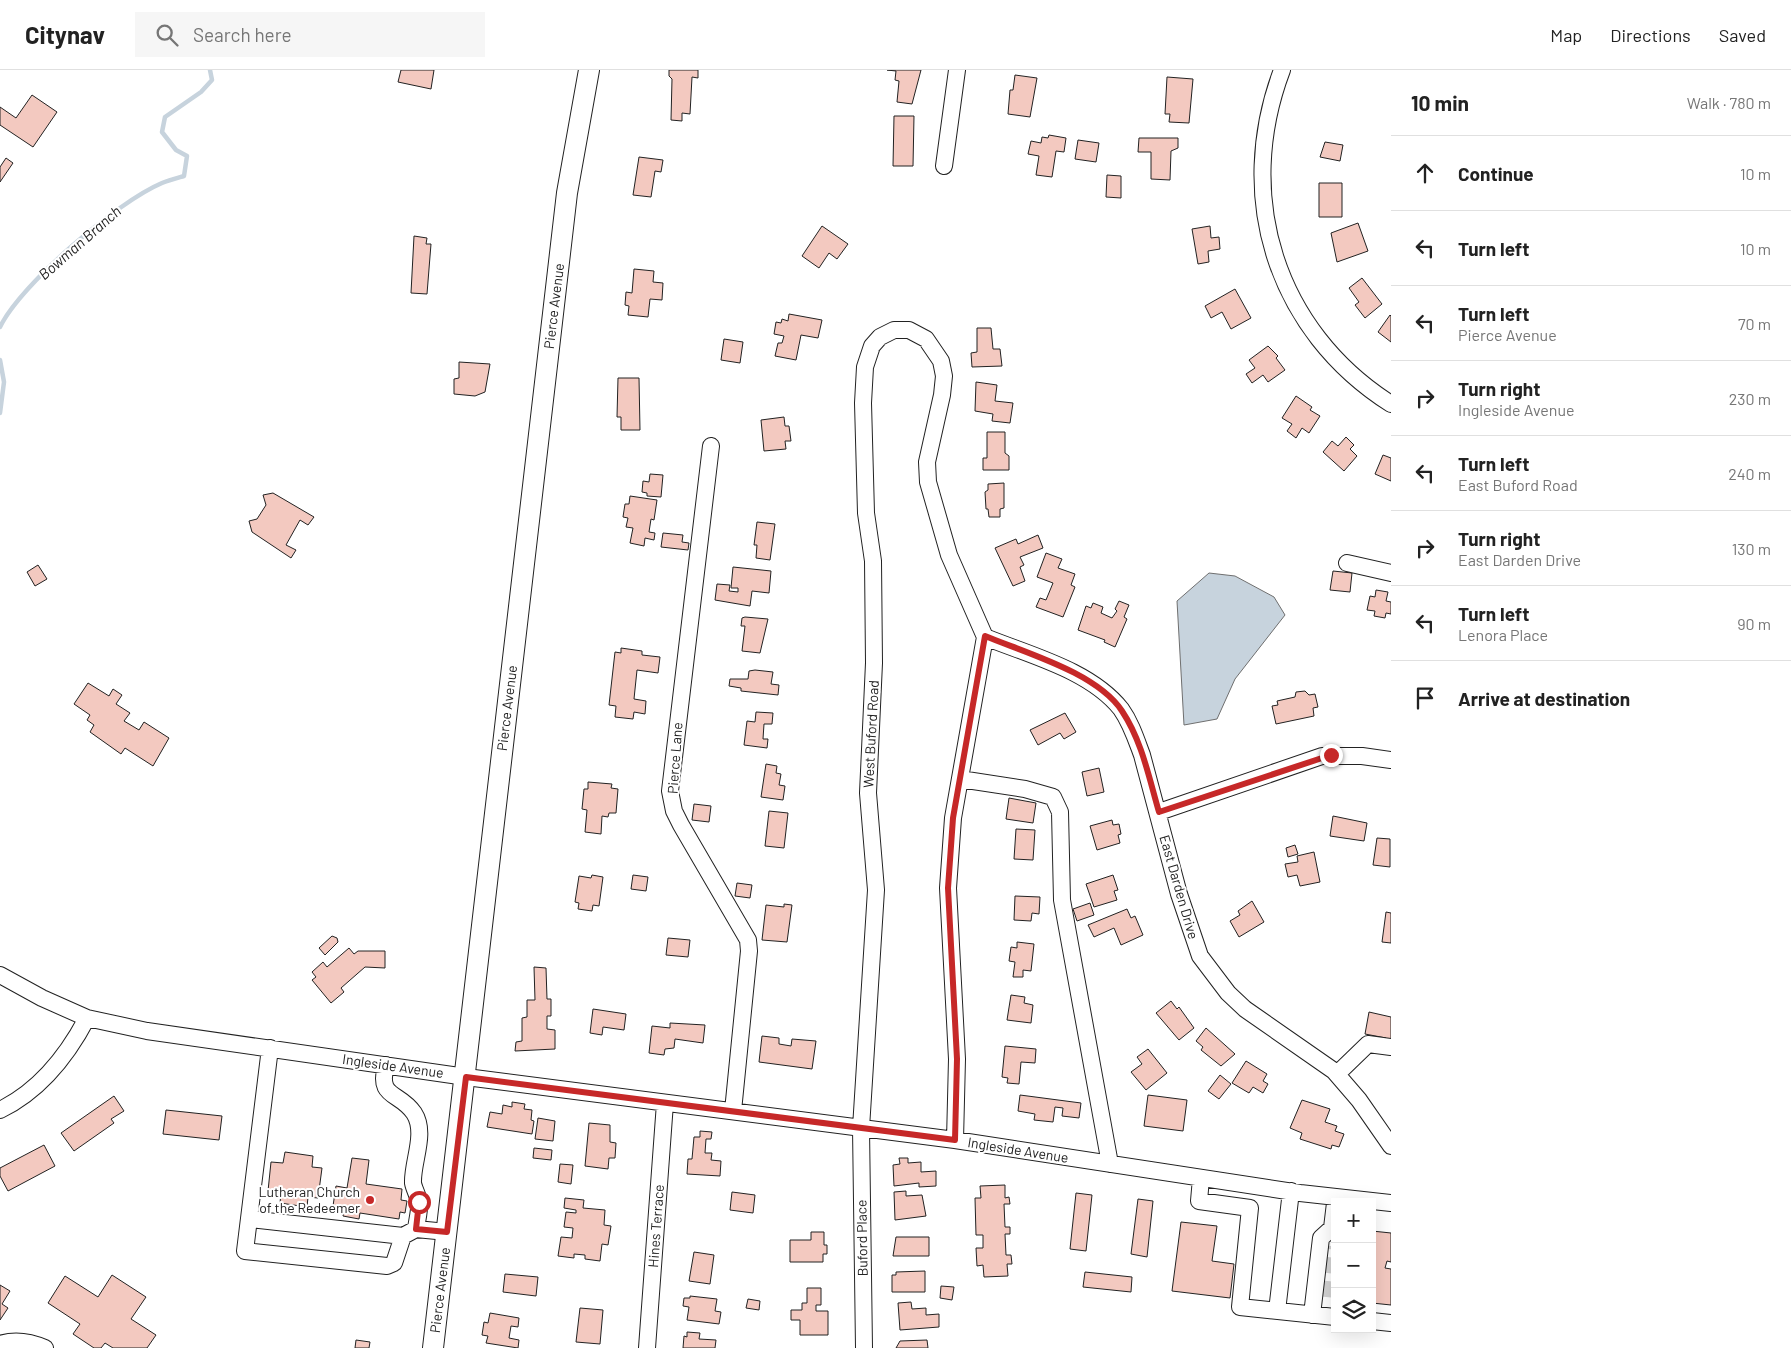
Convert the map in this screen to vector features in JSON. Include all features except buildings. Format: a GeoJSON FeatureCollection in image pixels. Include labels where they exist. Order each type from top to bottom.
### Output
{"type":"FeatureCollection","features":[{"type":"Feature","properties":{"kind":"main road","name":"Pierce Avenue"},"geometry":{"type":"LineString","coordinates":[[433,1348],[466,1077],[567,193],[589,70]]}},
{"type":"Feature","properties":{"kind":"street"},"geometry":{"type":"LineString","coordinates":[[944,166],[956,70]]}},
{"type":"Feature","properties":{"kind":"street"},"geometry":{"type":"LineString","coordinates":[[1282,70],[1267,116],[1261,164],[1263,197],[1270,242],[1287,290],[1318,340],[1344,367],[1391,404]]}},
{"type":"Feature","properties":{"kind":"street","name":"West Buford Road"},"geometry":{"type":"LineString","coordinates":[[860,1128],[876,890],[868,793],[874,663],[873,561],[866,513],[863,403],[865,367],[876,342],[880,337],[894,330],[909,330],[926,339],[941,361],[944,376],[942,395],[927,462],[928,482],[949,555],[985,636]]}},
{"type":"Feature","properties":{"kind":"street","name":"Pierce Lane"},"geometry":{"type":"LineString","coordinates":[[711,446],[670,791],[674,811],[681,825],[748,940],[749,951],[733,1111]]}},
{"type":"Feature","properties":{"kind":"street"},"geometry":{"type":"LineString","coordinates":[[1347,563],[1391,573]]}},
{"type":"Feature","properties":{"kind":"street"},"geometry":{"type":"LineString","coordinates":[[955,1140],[957,1059],[948,888],[953,818],[985,636]]}},
{"type":"Feature","properties":{"kind":"street","name":"East Darden Drive"},"geometry":{"type":"LineString","coordinates":[[985,636],[1075,674],[1105,693],[1121,710],[1134,734],[1159,812],[1193,940],[1205,963],[1228,993],[1245,1009],[1337,1074],[1359,1100],[1391,1146]]}},
{"type":"Feature","properties":{"kind":"street"},"geometry":{"type":"LineString","coordinates":[[1159,812],[1322,756],[1362,756],[1391,760]]}},
{"type":"Feature","properties":{"kind":"street"},"geometry":{"type":"LineString","coordinates":[[960,779],[1025,789],[1053,797],[1060,812],[1062,900],[1110,1164]]}},
{"type":"Feature","properties":{"kind":"street","name":"Ingleside Avenue"},"geometry":{"type":"LineString","coordinates":[[0,975],[42,998],[87,1018],[147,1031],[665,1104],[955,1140],[1291,1191],[1331,1200]]}},
{"type":"Feature","properties":{"kind":"street"},"geometry":{"type":"LineString","coordinates":[[0,1110],[28,1092],[51,1071],[73,1046],[87,1018]]}},
{"type":"Feature","properties":{"kind":"street"},"geometry":{"type":"LineString","coordinates":[[1337,1074],[1368,1044],[1391,1047]]}},
{"type":"Feature","properties":{"kind":"street"},"geometry":{"type":"LineString","coordinates":[[270,1048],[245,1251],[387,1266],[394,1262],[409,1232],[419,1202],[413,1184],[418,1136],[414,1114],[384,1086],[382,1078],[386,1065]]}},
{"type":"Feature","properties":{"kind":"street","name":"Hines Terrace"},"geometry":{"type":"LineString","coordinates":[[647,1348],[665,1104]]}},
{"type":"Feature","properties":{"kind":"street","name":"Buford Place"},"geometry":{"type":"LineString","coordinates":[[860,1128],[864,1348]]}},
{"type":"Feature","properties":{"kind":"street"},"geometry":{"type":"LineString","coordinates":[[1201,1178],[1199,1201],[1250,1208]]}},
{"type":"Feature","properties":{"kind":"street"},"geometry":{"type":"LineString","coordinates":[[1252,1186],[1240,1307],[1324,1316]]}},
{"type":"Feature","properties":{"kind":"street"},"geometry":{"type":"LineString","coordinates":[[1278,1311],[1291,1191]]}},
{"type":"Feature","properties":{"kind":"street","name":"Ingleside Avenue"},"geometry":{"type":"LineString","coordinates":[[1376,1202],[1391,1203]]}},
{"type":"Feature","properties":{"kind":"street"},"geometry":{"type":"LineString","coordinates":[[249,1219],[409,1232],[447,1232]]}},
{"type":"Feature","properties":{"kind":"street"},"geometry":{"type":"LineString","coordinates":[[1324,1316],[1321,1238],[1331,1229]]}},
{"type":"Feature","properties":{"kind":"street"},"geometry":{"type":"LineString","coordinates":[[1324,1316],[1326,1297]]}},
{"type":"Feature","properties":{"kind":"street"},"geometry":{"type":"LineString","coordinates":[[1376,1321],[1391,1323]]}},
{"type":"Feature","properties":{"kind":"street"},"geometry":{"type":"LineString","coordinates":[[0,1344],[18,1341],[34,1343],[45,1348]]}},
{"type":"Feature","properties":{"kind":"shaded area"},"geometry":{"type":"Polygon","coordinates":[[[1209,573],[1235,576],[1274,597],[1285,615],[1235,679],[1217,719],[1184,725],[1177,601],[1209,573]]]}},
{"type":"Feature","properties":{"kind":"waterway","name":"Bowman Branch"},"geometry":{"type":"LineString","coordinates":[[0,327],[11,309],[28,289],[72,246],[121,207],[143,193],[162,183],[184,176],[187,156],[176,150],[162,132],[165,117],[201,92],[212,80],[210,70]]}},
{"type":"Feature","properties":{"kind":"waterway","name":"Bowman Branch"},"geometry":{"type":"LineString","coordinates":[[0,360],[4,382],[0,413]]}},
{"type":"Feature","properties":{"kind":"tunnel"},"geometry":{"type":"LineString","coordinates":[[1326,1297],[1331,1246]]}},
{"type":"Feature","properties":{"kind":"place","name":"Lutheran Church of the Redeemer"},"geometry":{"type":"Point","coordinates":[370,1200]}},
{"type":"Feature","properties":{"kind":"route"},"geometry":{"type":"LineString","coordinates":[[419,1202],[416,1229],[447,1232],[466,1077],[955,1140],[957,1059],[948,888],[953,818],[985,636],[1075,674],[1105,693],[1121,710],[1134,734],[1159,812],[1322,756],[1331,755]]}}]}
